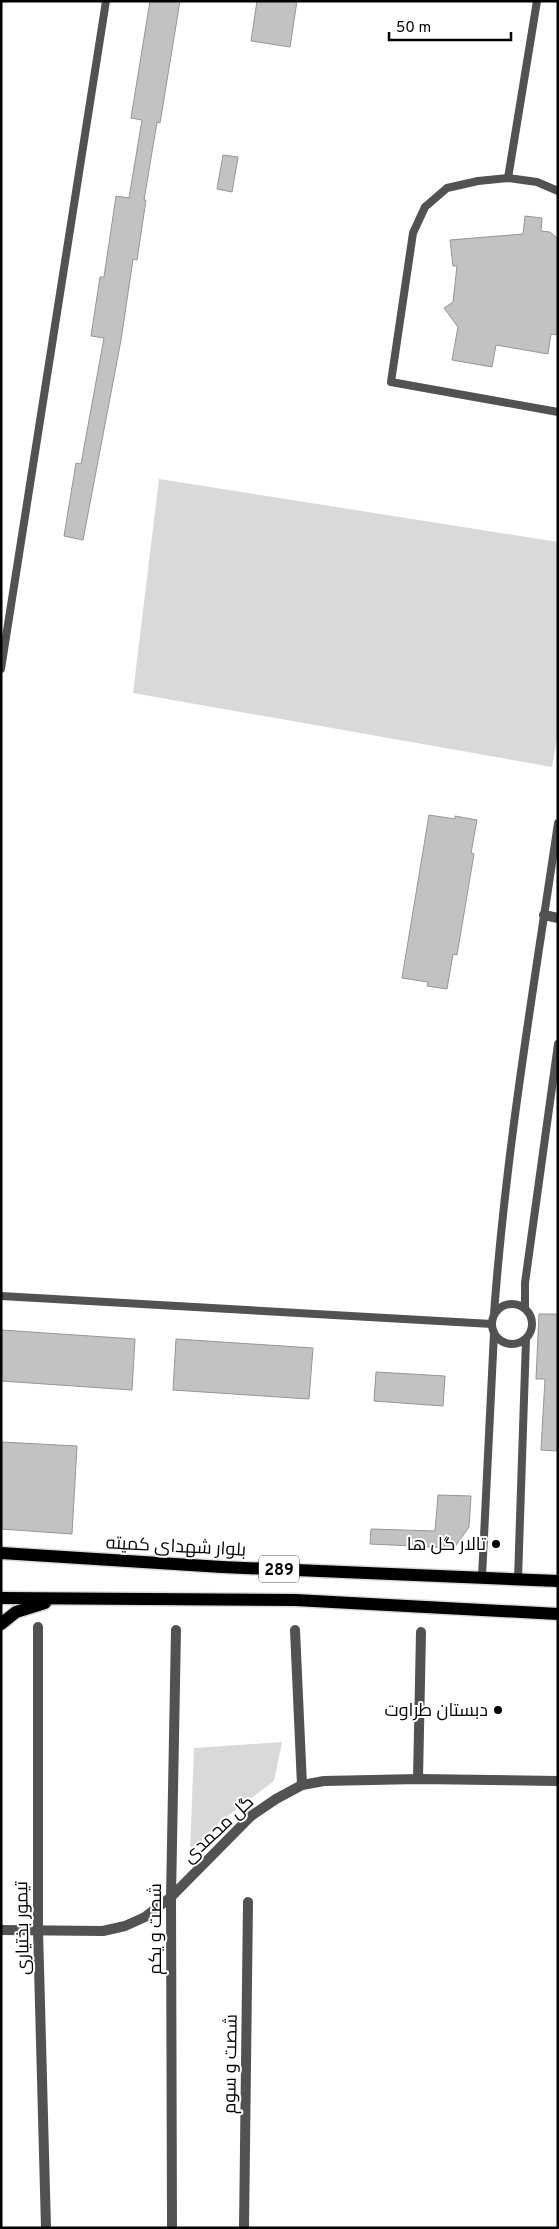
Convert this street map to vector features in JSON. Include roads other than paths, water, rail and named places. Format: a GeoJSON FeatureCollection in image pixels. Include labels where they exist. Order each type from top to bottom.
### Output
{"type":"FeatureCollection","features":[{"type":"Feature","properties":{"kind":"main road","name":"بلوار شهدای کمیته"},"geometry":{"type":"LineString","coordinates":[[1,1553],[222,1567],[558,1581]]}},
{"type":"Feature","properties":{"kind":"main road","name":"289"},"geometry":{"type":"LineString","coordinates":[[1,1598],[295,1600],[558,1614]]}},
{"type":"Feature","properties":{"kind":"main road"},"geometry":{"type":"LineString","coordinates":[[1,1624],[16,1612],[58,1599]]}},
{"type":"Feature","properties":{"kind":"street"},"geometry":{"type":"LineString","coordinates":[[544,915],[558,918]]}},
{"type":"Feature","properties":{"kind":"street","name":"تیمور بختیاری"},"geometry":{"type":"LineString","coordinates":[[38,1627],[38,1930],[46,2228]]}},
{"type":"Feature","properties":{"kind":"street","name":"شصت و یکم"},"geometry":{"type":"LineString","coordinates":[[172,2228],[171,1897],[176,1630]]}},
{"type":"Feature","properties":{"kind":"street"},"geometry":{"type":"LineString","coordinates":[[295,1630],[302,1785]]}},
{"type":"Feature","properties":{"kind":"street"},"geometry":{"type":"LineString","coordinates":[[418,1779],[421,1632]]}},
{"type":"Feature","properties":{"kind":"street","name":"گل محمدی"},"geometry":{"type":"LineString","coordinates":[[1,1930],[103,1930],[125,1926],[145,1917],[171,1897],[251,1816],[276,1799],[302,1785],[324,1781],[418,1779],[558,1782]]}},
{"type":"Feature","properties":{"kind":"street","name":"شصت و سوم"},"geometry":{"type":"LineString","coordinates":[[244,2228],[248,1902]]}},
{"type":"Feature","properties":{"kind":"lane"},"geometry":{"type":"LineString","coordinates":[[1,669],[106,1]]}},
{"type":"Feature","properties":{"kind":"lane"},"geometry":{"type":"LineString","coordinates":[[508,178],[537,1]]}},
{"type":"Feature","properties":{"kind":"lane"},"geometry":{"type":"LineString","coordinates":[[558,191],[537,182],[508,178],[478,180],[448,188],[425,207],[412,233],[392,382],[558,412]]}},
{"type":"Feature","properties":{"kind":"lane"},"geometry":{"type":"LineString","coordinates":[[482,1578],[494,1333],[492,1324],[497,1270],[520,1078],[558,823]]}},
{"type":"Feature","properties":{"kind":"lane"},"geometry":{"type":"LineString","coordinates":[[518,1579],[526,1340],[532,1327],[532,1320],[525,1308],[525,1283],[558,1044]]}},
{"type":"Feature","properties":{"kind":"lane"},"geometry":{"type":"LineString","coordinates":[[1,1296],[492,1324]]}},
{"type":"Feature","properties":{"kind":"lane"},"geometry":{"type":"LineString","coordinates":[[494,1314],[499,1308],[512,1303],[525,1308]]}},
{"type":"Feature","properties":{"kind":"lane"},"geometry":{"type":"LineString","coordinates":[[494,1333],[502,1342],[508,1344],[526,1340]]}},
{"type":"Feature","properties":{"kind":"place","name":"تالار گل ها"},"geometry":{"type":"Point","coordinates":[496,1544]}},
{"type":"Feature","properties":{"kind":"place","name":"دبستان طراوت"},"geometry":{"type":"Point","coordinates":[498,1710]}}]}
